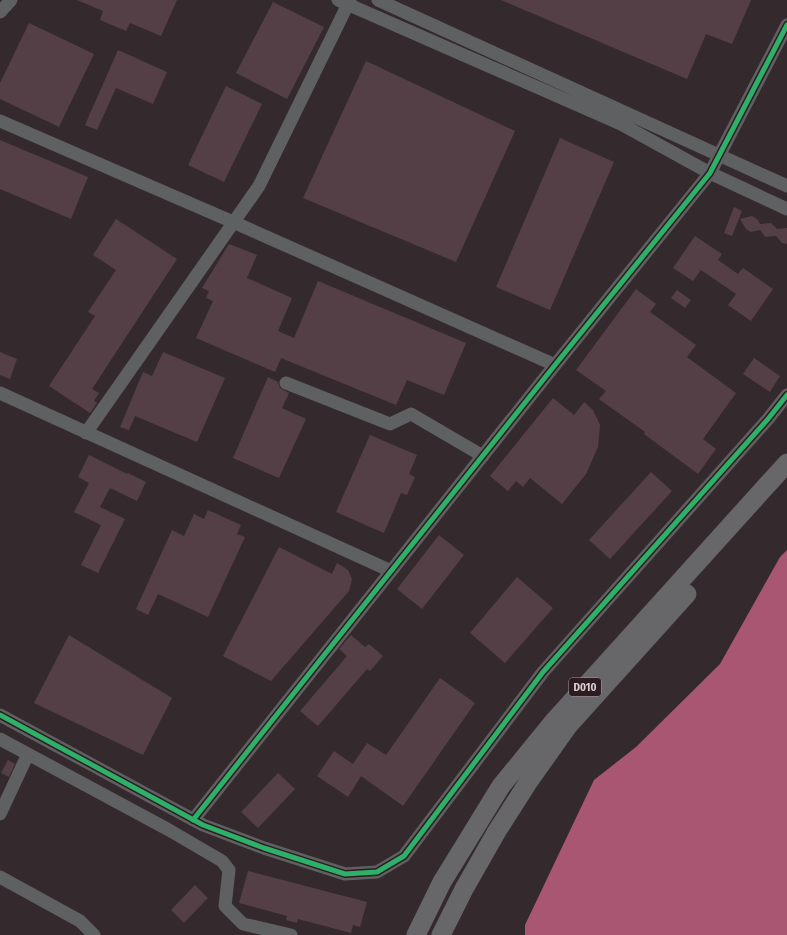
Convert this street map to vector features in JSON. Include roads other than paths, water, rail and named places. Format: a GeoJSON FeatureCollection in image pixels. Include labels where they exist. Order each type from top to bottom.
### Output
{"type":"FeatureCollection","features":[{"type":"Feature","properties":{"kind":"highway","name":"D010"},"geometry":{"type":"LineString","coordinates":[[416,935],[442,882],[501,786],[554,721],[787,463]]}},
{"type":"Feature","properties":{"kind":"highway","name":"D010"},"geometry":{"type":"LineString","coordinates":[[441,935],[464,889],[497,831],[529,781],[568,726],[787,483]]}},
{"type":"Feature","properties":{"kind":"street"},"geometry":{"type":"LineString","coordinates":[[0,12],[11,0]]}},
{"type":"Feature","properties":{"kind":"street"},"geometry":{"type":"LineString","coordinates":[[378,0],[787,186]]}},
{"type":"Feature","properties":{"kind":"street"},"geometry":{"type":"LineString","coordinates":[[86,432],[259,186],[346,1],[621,124],[710,174],[787,209]]}},
{"type":"Feature","properties":{"kind":"street"},"geometry":{"type":"LineString","coordinates":[[193,820],[555,365],[710,174],[787,24]]}},
{"type":"Feature","properties":{"kind":"street"},"geometry":{"type":"LineString","coordinates":[[0,121],[233,222],[555,365]]}},
{"type":"Feature","properties":{"kind":"street"},"geometry":{"type":"LineString","coordinates":[[286,383],[390,424],[411,414],[483,456]]}},
{"type":"Feature","properties":{"kind":"street"},"geometry":{"type":"LineString","coordinates":[[0,393],[391,571]]}},
{"type":"Feature","properties":{"kind":"street"},"geometry":{"type":"LineString","coordinates":[[0,715],[203,825],[264,848],[346,874],[377,872],[404,856],[543,672],[768,420],[787,395]]}},
{"type":"Feature","properties":{"kind":"street"},"geometry":{"type":"LineString","coordinates":[[0,739],[169,830],[222,861],[229,870],[225,906],[243,924],[291,935]]}},
{"type":"Feature","properties":{"kind":"street"},"geometry":{"type":"LineString","coordinates":[[0,814],[28,754]]}},
{"type":"Feature","properties":{"kind":"street"},"geometry":{"type":"LineString","coordinates":[[0,877],[80,921],[94,935]]}}]}
